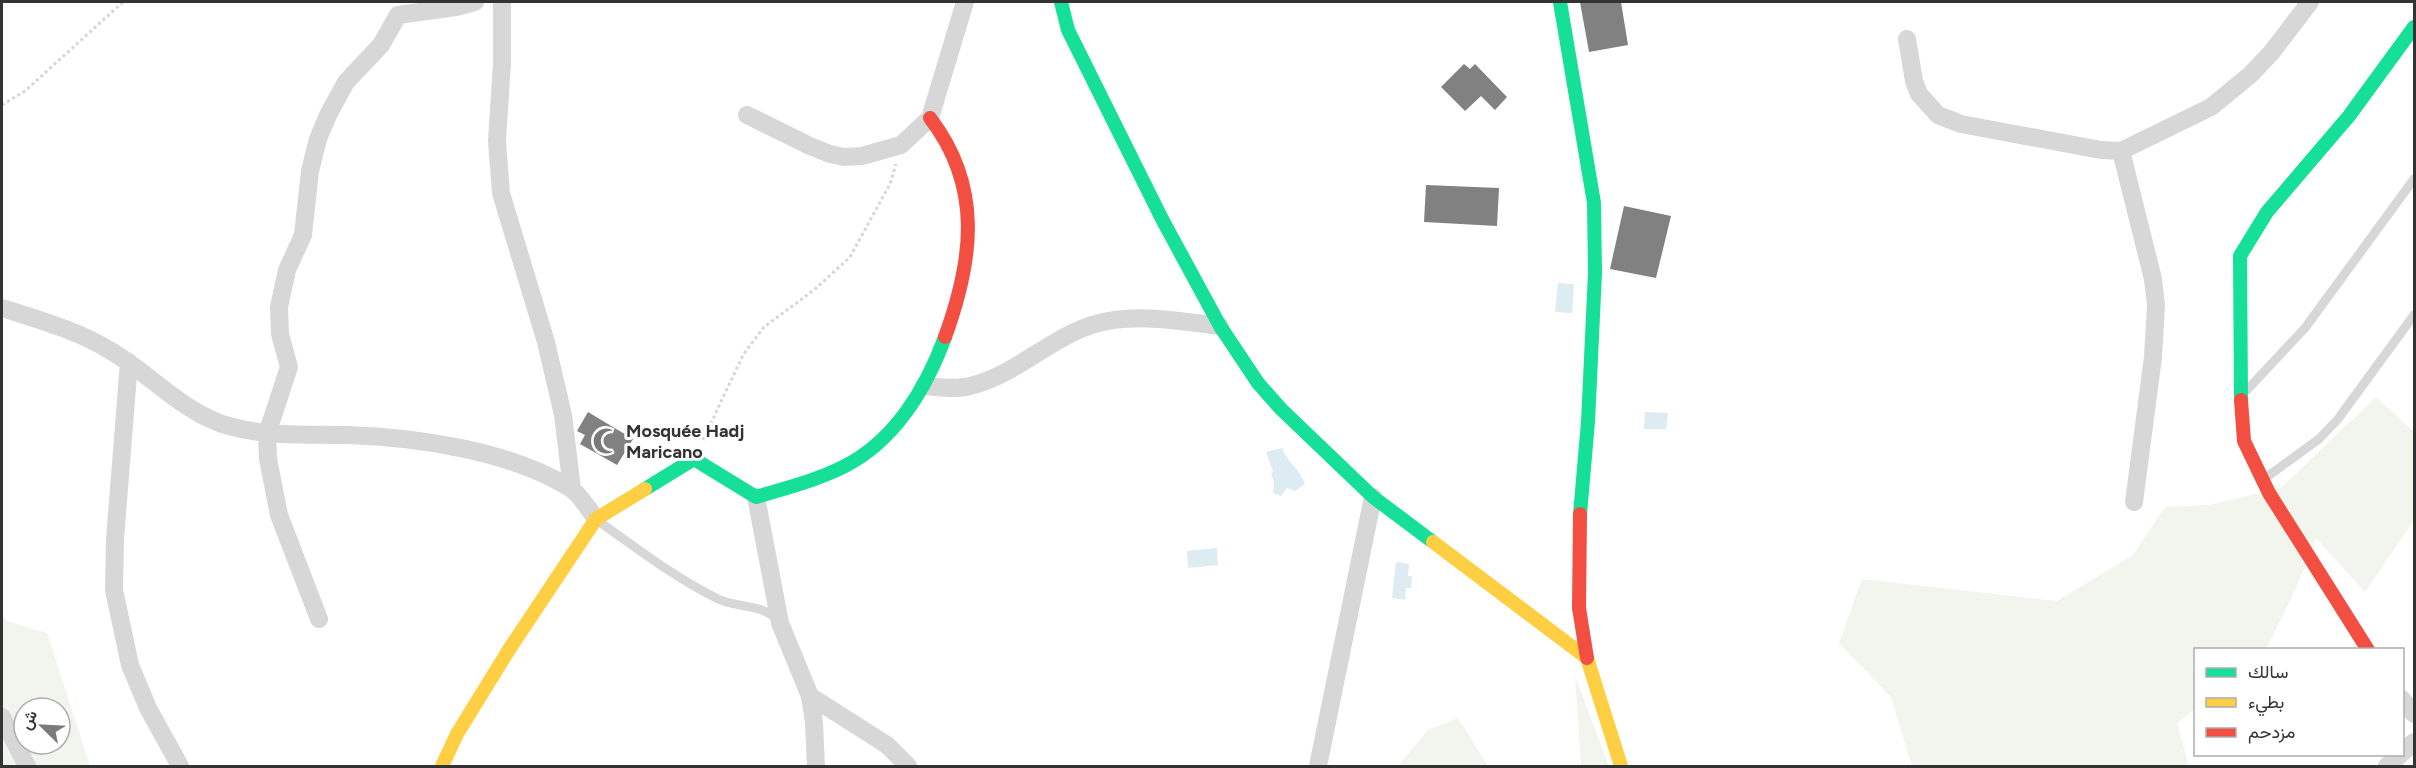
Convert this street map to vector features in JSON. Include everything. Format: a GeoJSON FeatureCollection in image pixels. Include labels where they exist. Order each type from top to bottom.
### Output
{"type":"FeatureCollection","features":[{"type":"Feature","properties":{"kind":"street"},"geometry":{"type":"LineString","coordinates":[[319,619],[274,499],[267,434],[289,367],[280,334],[279,307],[287,270],[303,235],[310,171],[318,139],[337,96],[346,82],[381,45],[393,8],[470,2]]}},
{"type":"Feature","properties":{"kind":"street"},"geometry":{"type":"LineString","coordinates":[[502,2],[502,63],[497,141],[501,193],[546,342],[563,415],[572,489]]}},
{"type":"Feature","properties":{"kind":"street"},"geometry":{"type":"LineString","coordinates":[[747,116],[810,146],[837,155],[862,156],[901,145],[930,118],[965,2]]}},
{"type":"Feature","properties":{"kind":"street"},"geometry":{"type":"LineString","coordinates":[[1061,2],[1068,30],[1162,219],[1220,326],[1247,367],[1281,409],[1373,497],[1587,658]]}},
{"type":"Feature","properties":{"kind":"street"},"geometry":{"type":"LineString","coordinates":[[1560,2],[1594,203],[1595,273],[1588,422],[1578,535],[1579,608],[1587,658],[1621,766]]}},
{"type":"Feature","properties":{"kind":"street"},"geometry":{"type":"LineString","coordinates":[[1907,39],[1914,81],[1920,94],[1938,115],[1961,124],[2101,150],[2121,151],[2211,106],[2250,75],[2271,53],[2310,2]]}},
{"type":"Feature","properties":{"kind":"street"},"geometry":{"type":"LineString","coordinates":[[2367,648],[2262,481],[2244,441],[2241,397],[2240,256],[2246,240],[2328,142],[2415,27]]}},
{"type":"Feature","properties":{"kind":"street"},"geometry":{"type":"LineString","coordinates":[[756,497],[836,471],[852,462],[870,450],[882,438],[924,386],[938,354],[964,272],[969,231],[963,187],[945,140],[930,118]]}},
{"type":"Feature","properties":{"kind":"street"},"geometry":{"type":"LineString","coordinates":[[2121,151],[2153,279],[2156,305],[2153,357],[2134,502]]}},
{"type":"Feature","properties":{"kind":"street"},"geometry":{"type":"LineString","coordinates":[[2,308],[74,331],[129,362],[189,406],[227,426],[267,434],[345,435],[421,440],[518,465],[572,489],[596,519]]}},
{"type":"Feature","properties":{"kind":"street"},"geometry":{"type":"LineString","coordinates":[[924,386],[967,387],[995,378],[1014,369],[1063,337],[1093,324],[1120,319],[1166,320],[1220,326]]}},
{"type":"Feature","properties":{"kind":"street"},"geometry":{"type":"LineString","coordinates":[[129,362],[115,539],[114,590],[130,665],[148,708],[180,766]]}},
{"type":"Feature","properties":{"kind":"street"},"geometry":{"type":"LineString","coordinates":[[442,766],[457,734],[510,648],[596,519],[694,459],[756,497],[780,623],[810,696],[816,766]]}},
{"type":"Feature","properties":{"kind":"street"},"geometry":{"type":"LineString","coordinates":[[1318,766],[1373,497]]}},
{"type":"Feature","properties":{"kind":"street"},"geometry":{"type":"LineString","coordinates":[[810,696],[887,745],[908,766]]}},
{"type":"Feature","properties":{"kind":"street"},"geometry":{"type":"LineString","coordinates":[[2404,700],[2415,714]]}},
{"type":"Feature","properties":{"kind":"street"},"geometry":{"type":"LineString","coordinates":[[2,717],[27,766]]}},
{"type":"Feature","properties":{"kind":"street"},"geometry":{"type":"LineString","coordinates":[[2387,766],[2400,756]]}},
{"type":"Feature","properties":{"kind":"lane"},"geometry":{"type":"LineString","coordinates":[[2241,397],[2305,328],[2415,179]]}},
{"type":"Feature","properties":{"kind":"lane"},"geometry":{"type":"LineString","coordinates":[[2262,481],[2319,440],[2338,419],[2415,315]]}},
{"type":"Feature","properties":{"kind":"lane"},"geometry":{"type":"LineString","coordinates":[[596,519],[671,572],[719,599],[771,612],[780,623]]}},
{"type":"Feature","properties":{"kind":"path"},"geometry":{"type":"LineString","coordinates":[[2,105],[24,91],[123,2]]}},
{"type":"Feature","properties":{"kind":"path"},"geometry":{"type":"LineString","coordinates":[[694,459],[743,355],[764,327],[814,290],[850,257],[890,184],[901,145]]}},
{"type":"Feature","properties":{"kind":"shaded area"},"geometry":{"type":"Polygon","coordinates":[[[1558,283],[1574,284],[1572,313],[1555,312],[1558,283]]]}},
{"type":"Feature","properties":{"kind":"shaded area"},"geometry":{"type":"Polygon","coordinates":[[[2376,397],[2414,432],[2414,520],[2365,592],[2316,538],[2297,586],[2267,648],[2194,648],[2194,710],[2177,723],[2189,766],[1912,766],[1891,697],[1839,643],[1862,579],[2057,601],[2133,555],[2165,507],[2209,505],[2281,488],[2376,397]]]}},
{"type":"Feature","properties":{"kind":"shaded area"},"geometry":{"type":"Polygon","coordinates":[[[1645,412],[1668,413],[1666,429],[1644,429],[1645,412]]]}},
{"type":"Feature","properties":{"kind":"shaded area"},"geometry":{"type":"Polygon","coordinates":[[[1282,448],[1305,484],[1295,491],[1287,488],[1281,496],[1273,493],[1274,482],[1271,474],[1273,471],[1266,452],[1282,448]]]}},
{"type":"Feature","properties":{"kind":"shaded area"},"geometry":{"type":"Polygon","coordinates":[[[1217,548],[1218,565],[1188,568],[1187,551],[1217,548]]]}},
{"type":"Feature","properties":{"kind":"shaded area"},"geometry":{"type":"Polygon","coordinates":[[[1396,562],[1409,564],[1408,576],[1412,576],[1411,588],[1406,588],[1405,600],[1392,598],[1396,562]]]}},
{"type":"Feature","properties":{"kind":"shaded area"},"geometry":{"type":"Polygon","coordinates":[[[2,615],[7,621],[47,633],[67,696],[12,696],[12,756],[72,756],[72,710],[90,766],[2,766],[2,615]]]}},
{"type":"Feature","properties":{"kind":"shaded area"},"geometry":{"type":"Polygon","coordinates":[[[1575,676],[1609,766],[1581,766],[1575,676]]]}},
{"type":"Feature","properties":{"kind":"shaded area"},"geometry":{"type":"Polygon","coordinates":[[[1458,718],[1488,766],[1398,766],[1428,730],[1458,718]]]}},
{"type":"Feature","properties":{"kind":"building"},"geometry":{"type":"Polygon","coordinates":[[[1580,2],[1621,2],[1628,45],[1589,52],[1580,2]]]}},
{"type":"Feature","properties":{"kind":"building"},"geometry":{"type":"Polygon","coordinates":[[[1464,64],[1470,69],[1475,64],[1507,97],[1495,110],[1481,96],[1465,111],[1441,87],[1464,64]]]}},
{"type":"Feature","properties":{"kind":"building"},"geometry":{"type":"Polygon","coordinates":[[[1426,185],[1499,188],[1497,226],[1424,222],[1426,185]]]}},
{"type":"Feature","properties":{"kind":"building"},"geometry":{"type":"Polygon","coordinates":[[[1624,206],[1671,216],[1656,278],[1610,269],[1624,206]]]}},
{"type":"Feature","properties":{"kind":"building","name":"Mosquée Hadj Maricano"},"geometry":{"type":"Polygon","coordinates":[[[588,412],[633,439],[617,465],[580,444],[585,435],[577,431],[588,412]]]}},
{"type":"Feature","properties":{"kind":"traffic: fast"},"geometry":{"type":"LineString","coordinates":[[1061,2],[1068,30],[1162,219],[1220,326],[1258,383],[1281,409],[1373,497],[1433,542]]}},
{"type":"Feature","properties":{"kind":"traffic: fast"},"geometry":{"type":"LineString","coordinates":[[1560,2],[1594,203],[1595,273],[1588,422],[1580,514]]}},
{"type":"Feature","properties":{"kind":"traffic: fast"},"geometry":{"type":"LineString","coordinates":[[2241,400],[2240,256],[2267,212],[2349,116],[2414,27]]}},
{"type":"Feature","properties":{"kind":"traffic: fast"},"geometry":{"type":"LineString","coordinates":[[645,489],[694,459],[756,497],[811,480],[843,467],[861,456],[893,429],[918,394],[945,337]]}},
{"type":"Feature","properties":{"kind":"traffic: slow"},"geometry":{"type":"LineString","coordinates":[[442,766],[457,734],[510,648],[596,519],[645,489]]}},
{"type":"Feature","properties":{"kind":"traffic: slow"},"geometry":{"type":"LineString","coordinates":[[1433,542],[1587,658],[1621,766]]}},
{"type":"Feature","properties":{"kind":"traffic: jam"},"geometry":{"type":"LineString","coordinates":[[930,118],[947,144],[959,170],[968,225],[967,252],[962,280],[945,337]]}},
{"type":"Feature","properties":{"kind":"traffic: jam"},"geometry":{"type":"LineString","coordinates":[[2241,400],[2244,441],[2269,493],[2367,648]]}},
{"type":"Feature","properties":{"kind":"traffic: jam"},"geometry":{"type":"LineString","coordinates":[[1580,514],[1579,608],[1587,658]]}},
{"type":"Feature","properties":{"kind":"place","name":"Mosquée Hadj Maricano"},"geometry":{"type":"Point","coordinates":[606,441]}}]}
